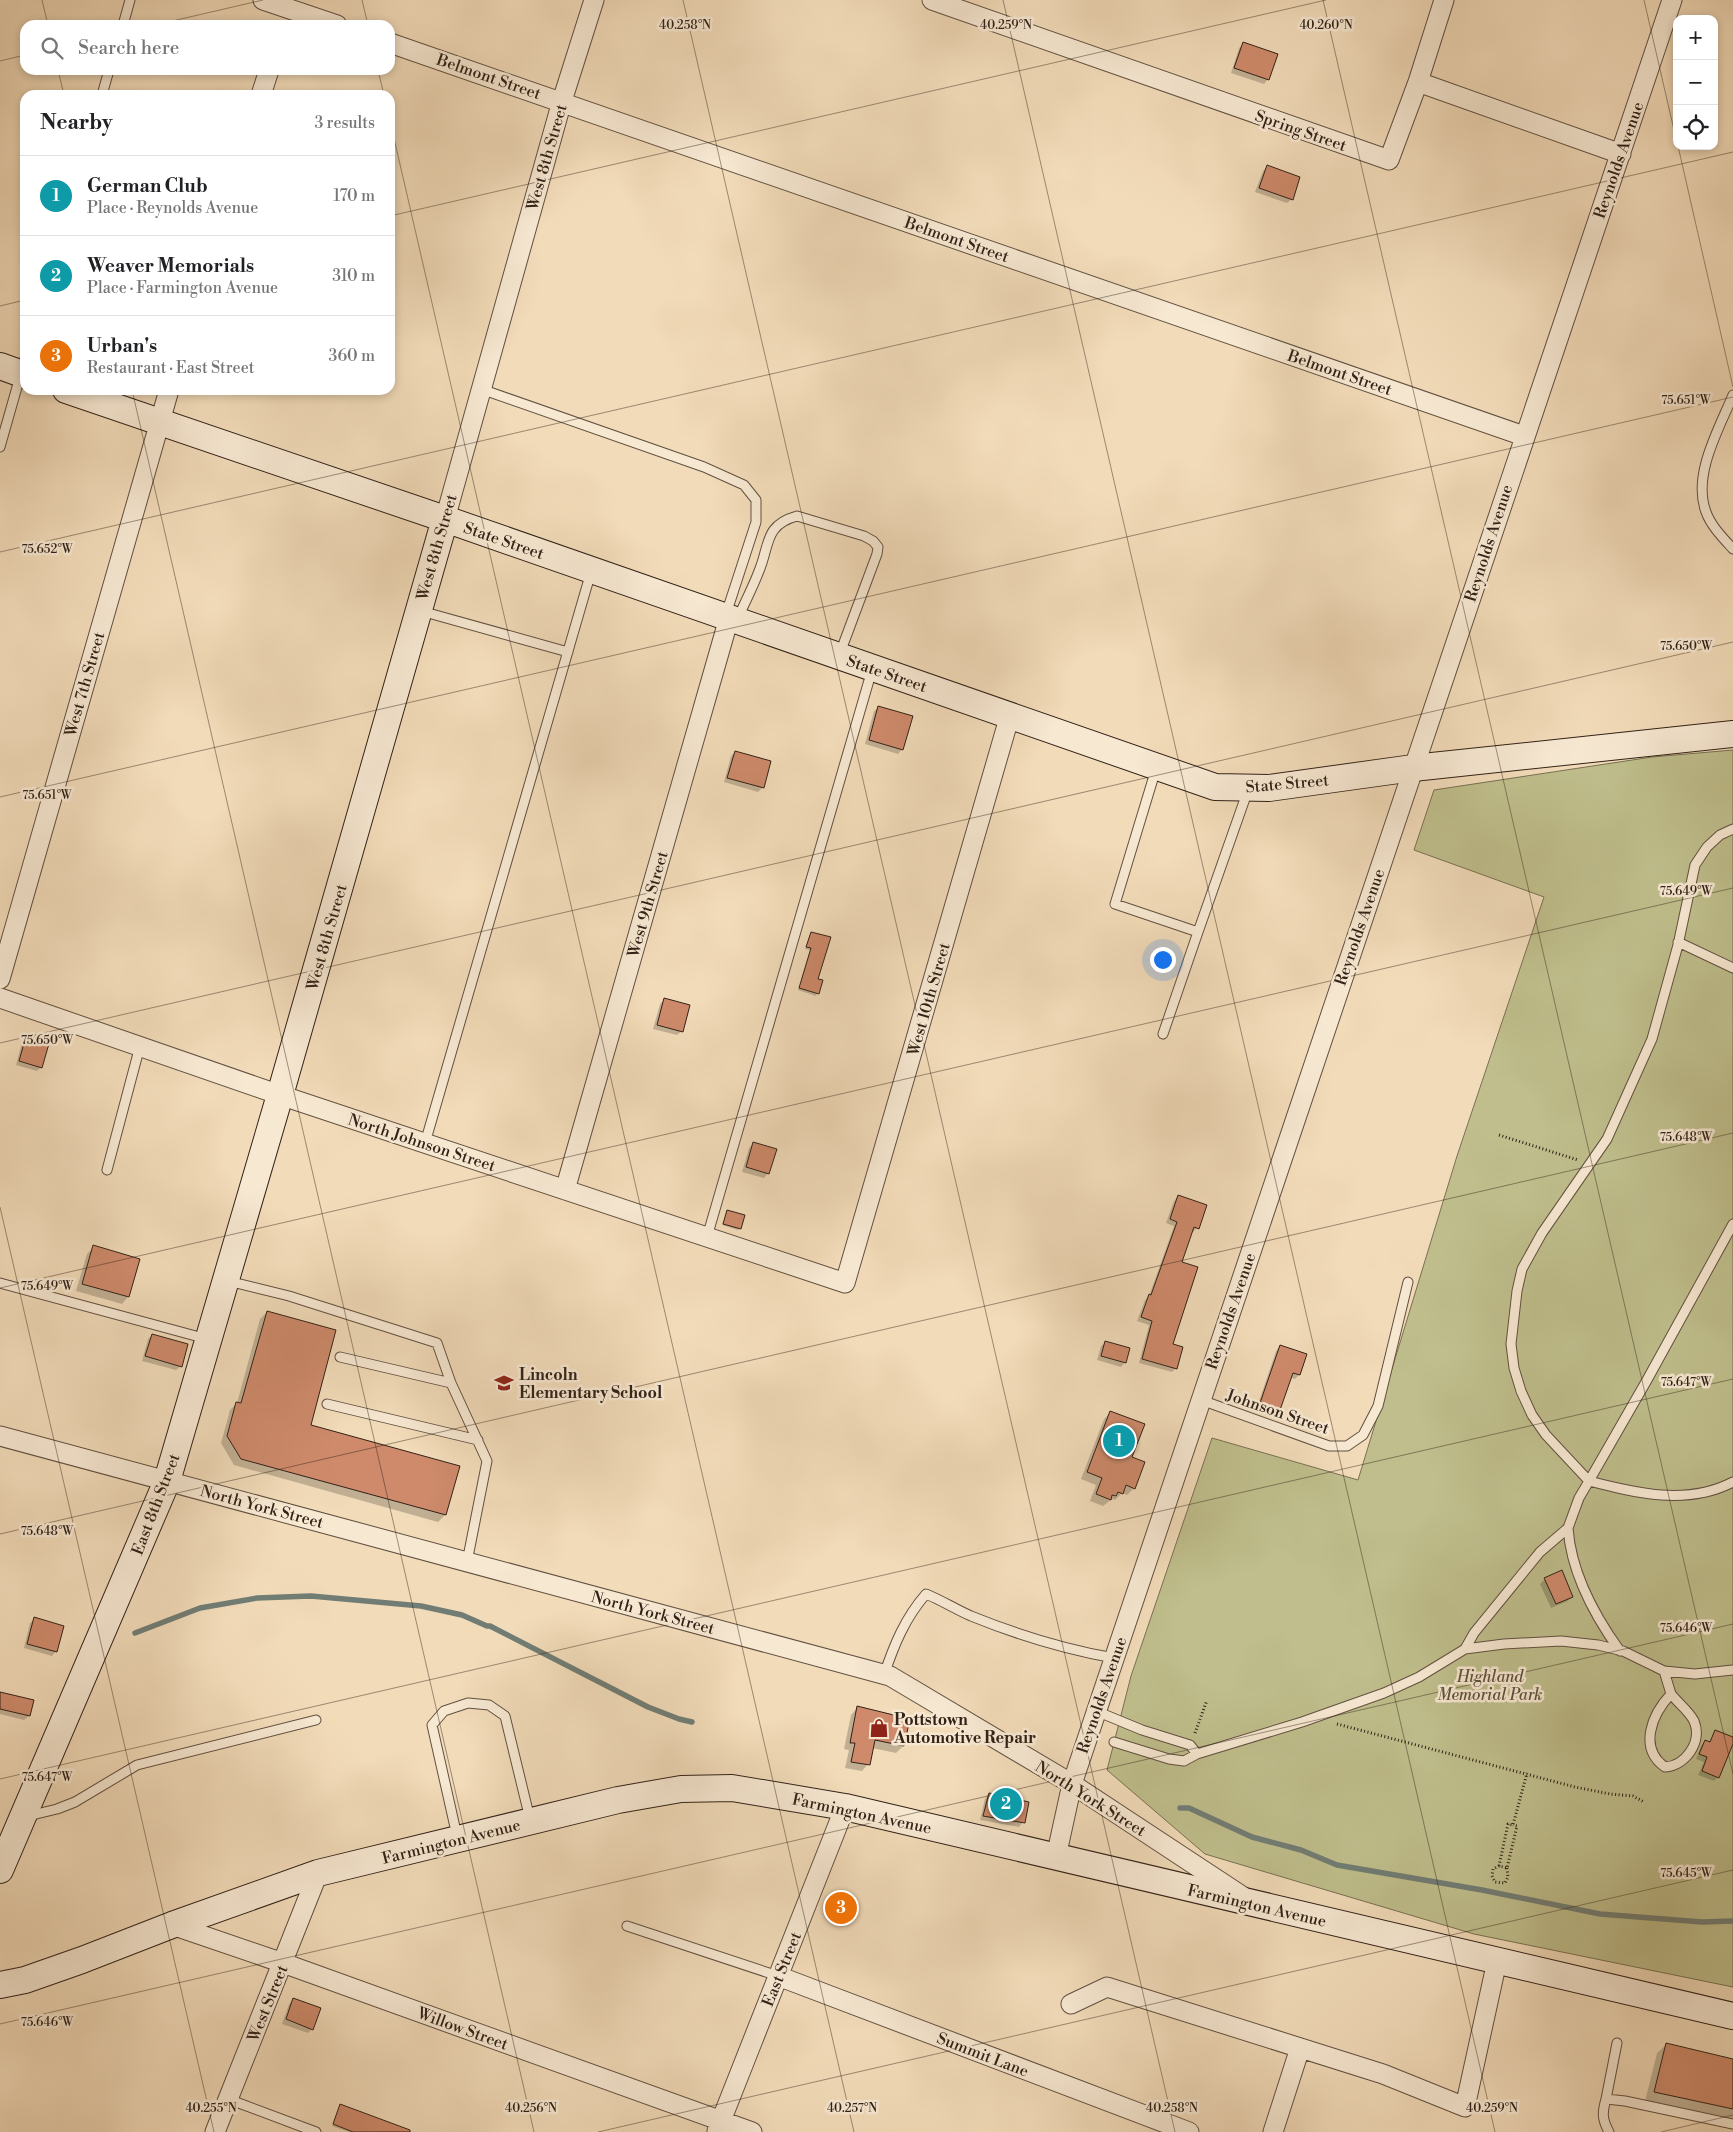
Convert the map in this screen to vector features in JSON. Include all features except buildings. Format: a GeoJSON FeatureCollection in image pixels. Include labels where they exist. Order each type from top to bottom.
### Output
{"type":"FeatureCollection","features":[{"type":"Feature","properties":{"kind":"street"},"geometry":{"type":"LineString","coordinates":[[263,0],[286,17],[305,20]]}},
{"type":"Feature","properties":{"kind":"street","name":"West 8th Street"},"geometry":{"type":"LineString","coordinates":[[280,1095],[562,101],[594,0]]}},
{"type":"Feature","properties":{"kind":"street","name":"Spring Street"},"geometry":{"type":"LineString","coordinates":[[932,0],[1389,160],[1418,82]]}},
{"type":"Feature","properties":{"kind":"street"},"geometry":{"type":"LineString","coordinates":[[1444,0],[1418,82],[1621,154]]}},
{"type":"Feature","properties":{"kind":"street","name":"Reynolds Avenue"},"geometry":{"type":"LineString","coordinates":[[1056,1857],[1070,1789],[1672,0]]}},
{"type":"Feature","properties":{"kind":"street","name":"Belmont Street"},"geometry":{"type":"LineString","coordinates":[[395,45],[1524,436]]}},
{"type":"Feature","properties":{"kind":"street"},"geometry":{"type":"LineString","coordinates":[[263,90],[268,75]]}},
{"type":"Feature","properties":{"kind":"street","name":"State Street"},"geometry":{"type":"LineString","coordinates":[[80,395],[592,570],[1215,787],[1269,788],[1413,768],[1733,734]]}},
{"type":"Feature","properties":{"kind":"street","name":"West 7th Street"},"geometry":{"type":"LineString","coordinates":[[0,979],[167,395]]}},
{"type":"Feature","properties":{"kind":"street","name":"West 9th Street"},"geometry":{"type":"LineString","coordinates":[[565,1190],[730,618]]}},
{"type":"Feature","properties":{"kind":"street","name":"West 10th Street"},"geometry":{"type":"LineString","coordinates":[[846,1283],[1010,715]]}},
{"type":"Feature","properties":{"kind":"street","name":"North Johnson Street"},"geometry":{"type":"LineString","coordinates":[[0,998],[280,1095],[846,1283]]}},
{"type":"Feature","properties":{"kind":"street","name":"East 8th Street"},"geometry":{"type":"LineString","coordinates":[[0,1870],[167,1481],[280,1095]]}},
{"type":"Feature","properties":{"kind":"street","name":"North York Street"},"geometry":{"type":"LineString","coordinates":[[0,1436],[890,1676],[1256,1904]]}},
{"type":"Feature","properties":{"kind":"street","name":"Farmington Avenue"},"geometry":{"type":"LineString","coordinates":[[0,1985],[25,1980],[49,1972],[172,1925],[318,1873],[618,1800],[681,1789],[732,1788],[845,1807],[1733,2016]]}},
{"type":"Feature","properties":{"kind":"street","name":"East Street"},"geometry":{"type":"LineString","coordinates":[[719,2126],[845,1807]]}},
{"type":"Feature","properties":{"kind":"street","name":"West Street"},"geometry":{"type":"LineString","coordinates":[[215,2132],[318,1873]]}},
{"type":"Feature","properties":{"kind":"street","name":"Willow Street"},"geometry":{"type":"LineString","coordinates":[[172,1925],[283,1963],[719,2126],[752,2132]]}},
{"type":"Feature","properties":{"kind":"street"},"geometry":{"type":"LineString","coordinates":[[1071,2004],[1107,1987],[1383,2074],[1465,2106],[1497,1961]]}},
{"type":"Feature","properties":{"kind":"street","name":"Summit Lane"},"geometry":{"type":"LineString","coordinates":[[778,1976],[1189,2132]]}},
{"type":"Feature","properties":{"kind":"street"},"geometry":{"type":"LineString","coordinates":[[1273,2132],[1300,2048]]}},
{"type":"Feature","properties":{"kind":"lane"},"geometry":{"type":"LineString","coordinates":[[124,20],[130,0]]}},
{"type":"Feature","properties":{"kind":"lane"},"geometry":{"type":"LineString","coordinates":[[103,90],[108,75]]}},
{"type":"Feature","properties":{"kind":"lane"},"geometry":{"type":"LineString","coordinates":[[0,447],[18,369]]}},
{"type":"Feature","properties":{"kind":"lane"},"geometry":{"type":"LineString","coordinates":[[481,389],[704,467],[744,485],[756,500],[756,522],[730,618]]}},
{"type":"Feature","properties":{"kind":"lane"},"geometry":{"type":"LineString","coordinates":[[1733,395],[1702,472],[1702,495],[1706,513],[1718,532],[1733,549]]}},
{"type":"Feature","properties":{"kind":"lane"},"geometry":{"type":"LineString","coordinates":[[730,618],[760,569],[769,536],[778,524],[796,516],[864,536],[873,541],[878,547],[877,554],[839,656]]}},
{"type":"Feature","properties":{"kind":"lane"},"geometry":{"type":"LineString","coordinates":[[425,1143],[592,570]]}},
{"type":"Feature","properties":{"kind":"lane"},"geometry":{"type":"LineString","coordinates":[[418,610],[568,652]]}},
{"type":"Feature","properties":{"kind":"lane"},"geometry":{"type":"LineString","coordinates":[[707,1237],[872,668]]}},
{"type":"Feature","properties":{"kind":"lane"},"geometry":{"type":"LineString","coordinates":[[1157,766],[1115,904],[1198,932]]}},
{"type":"Feature","properties":{"kind":"lane"},"geometry":{"type":"LineString","coordinates":[[1163,1034],[1248,788]]}},
{"type":"Feature","properties":{"kind":"lane"},"geometry":{"type":"LineString","coordinates":[[1733,829],[1720,835],[1707,847],[1695,865],[1678,942],[1652,1040],[1607,1139],[1542,1233],[1522,1269],[1517,1291],[1511,1344],[1514,1368],[1521,1391],[1532,1415],[1546,1435],[1589,1481],[1657,1496],[1684,1495],[1710,1490],[1733,1482]]}},
{"type":"Feature","properties":{"kind":"lane"},"geometry":{"type":"LineString","coordinates":[[1678,942],[1733,968]]}},
{"type":"Feature","properties":{"kind":"lane"},"geometry":{"type":"LineString","coordinates":[[107,1170],[140,1046]]}},
{"type":"Feature","properties":{"kind":"lane"},"geometry":{"type":"LineString","coordinates":[[1620,1650],[1610,1637],[1582,1586],[1569,1541],[1568,1528],[1579,1498],[1648,1380],[1733,1224]]}},
{"type":"Feature","properties":{"kind":"lane"},"geometry":{"type":"LineString","coordinates":[[226,1280],[289,1296],[437,1343],[451,1383],[487,1461],[467,1562]]}},
{"type":"Feature","properties":{"kind":"lane"},"geometry":{"type":"LineString","coordinates":[[0,1282],[209,1340]]}},
{"type":"Feature","properties":{"kind":"lane","name":"Johnson Street"},"geometry":{"type":"LineString","coordinates":[[1201,1400],[1329,1446],[1347,1446],[1363,1435],[1378,1406],[1408,1282]]}},
{"type":"Feature","properties":{"kind":"lane"},"geometry":{"type":"LineString","coordinates":[[340,1357],[451,1383]]}},
{"type":"Feature","properties":{"kind":"lane"},"geometry":{"type":"LineString","coordinates":[[327,1404],[478,1440]]}},
{"type":"Feature","properties":{"kind":"lane"},"geometry":{"type":"LineString","coordinates":[[1465,1650],[1474,1632],[1540,1552],[1568,1528]]}},
{"type":"Feature","properties":{"kind":"lane"},"geometry":{"type":"LineString","coordinates":[[884,1674],[893,1648],[911,1611],[926,1594],[968,1615],[1023,1636],[1067,1649],[1114,1658]]}},
{"type":"Feature","properties":{"kind":"lane"},"geometry":{"type":"LineString","coordinates":[[1114,1742],[1169,1759],[1184,1761],[1198,1754],[1312,1719],[1401,1686],[1465,1650],[1504,1644],[1560,1641],[1598,1645],[1620,1650],[1664,1671],[1695,1674],[1733,1670]]}},
{"type":"Feature","properties":{"kind":"lane"},"geometry":{"type":"LineString","coordinates":[[1664,1671],[1671,1694],[1694,1722],[1695,1741],[1689,1755],[1683,1761],[1673,1767],[1665,1767],[1654,1759],[1649,1743],[1653,1720],[1663,1702],[1671,1694]]}},
{"type":"Feature","properties":{"kind":"lane"},"geometry":{"type":"LineString","coordinates":[[457,1839],[432,1725],[444,1711],[468,1703],[489,1705],[505,1716],[530,1821]]}},
{"type":"Feature","properties":{"kind":"lane"},"geometry":{"type":"LineString","coordinates":[[1096,1711],[1190,1745],[1198,1754]]}},
{"type":"Feature","properties":{"kind":"lane"},"geometry":{"type":"LineString","coordinates":[[22,1818],[75,1802],[137,1765],[316,1720]]}},
{"type":"Feature","properties":{"kind":"lane"},"geometry":{"type":"LineString","coordinates":[[627,1926],[778,1976]]}},
{"type":"Feature","properties":{"kind":"lane"},"geometry":{"type":"LineString","coordinates":[[1609,2132],[1603,2122],[1602,2113],[1617,2043]]}},
{"type":"Feature","properties":{"kind":"lane"},"geometry":{"type":"LineString","coordinates":[[1606,2099],[1625,2101],[1733,2124]]}},
{"type":"Feature","properties":{"kind":"lane"},"geometry":{"type":"LineString","coordinates":[[228,2100],[316,2132]]}},
{"type":"Feature","properties":{"kind":"path"},"geometry":{"type":"LineString","coordinates":[[1499,1135],[1590,1164]]}},
{"type":"Feature","properties":{"kind":"path"},"geometry":{"type":"LineString","coordinates":[[1190,1745],[1207,1700]]}},
{"type":"Feature","properties":{"kind":"path"},"geometry":{"type":"LineString","coordinates":[[1312,1719],[1334,1722],[1610,1794],[1633,1796],[1644,1802]]}},
{"type":"Feature","properties":{"kind":"path"},"geometry":{"type":"LineString","coordinates":[[1513,1825],[1527,1773]]}},
{"type":"Feature","properties":{"kind":"path"},"geometry":{"type":"LineString","coordinates":[[1499,1866],[1508,1824],[1513,1825],[1517,1826],[1507,1868],[1507,1880],[1501,1884],[1495,1882],[1492,1876],[1493,1869],[1499,1866],[1507,1868]]}},
{"type":"Feature","properties":{"kind":"green space","name":"Highland Memorial Park"},"geometry":{"type":"Polygon","coordinates":[[[1733,750],[1733,1987],[1474,1934],[1205,1854],[1107,1770],[1131,1676],[1212,1438],[1358,1480],[1457,1156],[1544,897],[1414,850],[1434,790],[1652,757],[1733,750]]]}},
{"type":"Feature","properties":{"kind":"waterway"},"geometry":{"type":"LineString","coordinates":[[135,1633],[200,1608],[257,1598],[311,1596],[421,1606],[462,1615],[490,1626],[648,1707],[692,1722]]}},
{"type":"Feature","properties":{"kind":"waterway"},"geometry":{"type":"LineString","coordinates":[[1180,1808],[1189,1808],[1252,1837],[1301,1850],[1337,1865],[1482,1890],[1600,1914],[1702,1922],[1733,1921]]}},
{"type":"Feature","properties":{"kind":"place","name":"Lincoln Elementary School"},"geometry":{"type":"Point","coordinates":[504,1383]}},
{"type":"Feature","properties":{"kind":"place","name":"German Club"},"geometry":{"type":"Point","coordinates":[1119,1441]}},
{"type":"Feature","properties":{"kind":"place","name":"Pottstown Automotive Repair"},"geometry":{"type":"Point","coordinates":[879,1728]}},
{"type":"Feature","properties":{"kind":"place","name":"Weaver Memorials"},"geometry":{"type":"Point","coordinates":[1006,1804]}},
{"type":"Feature","properties":{"kind":"place","name":"Urban's"},"geometry":{"type":"Point","coordinates":[841,1908]}}]}
